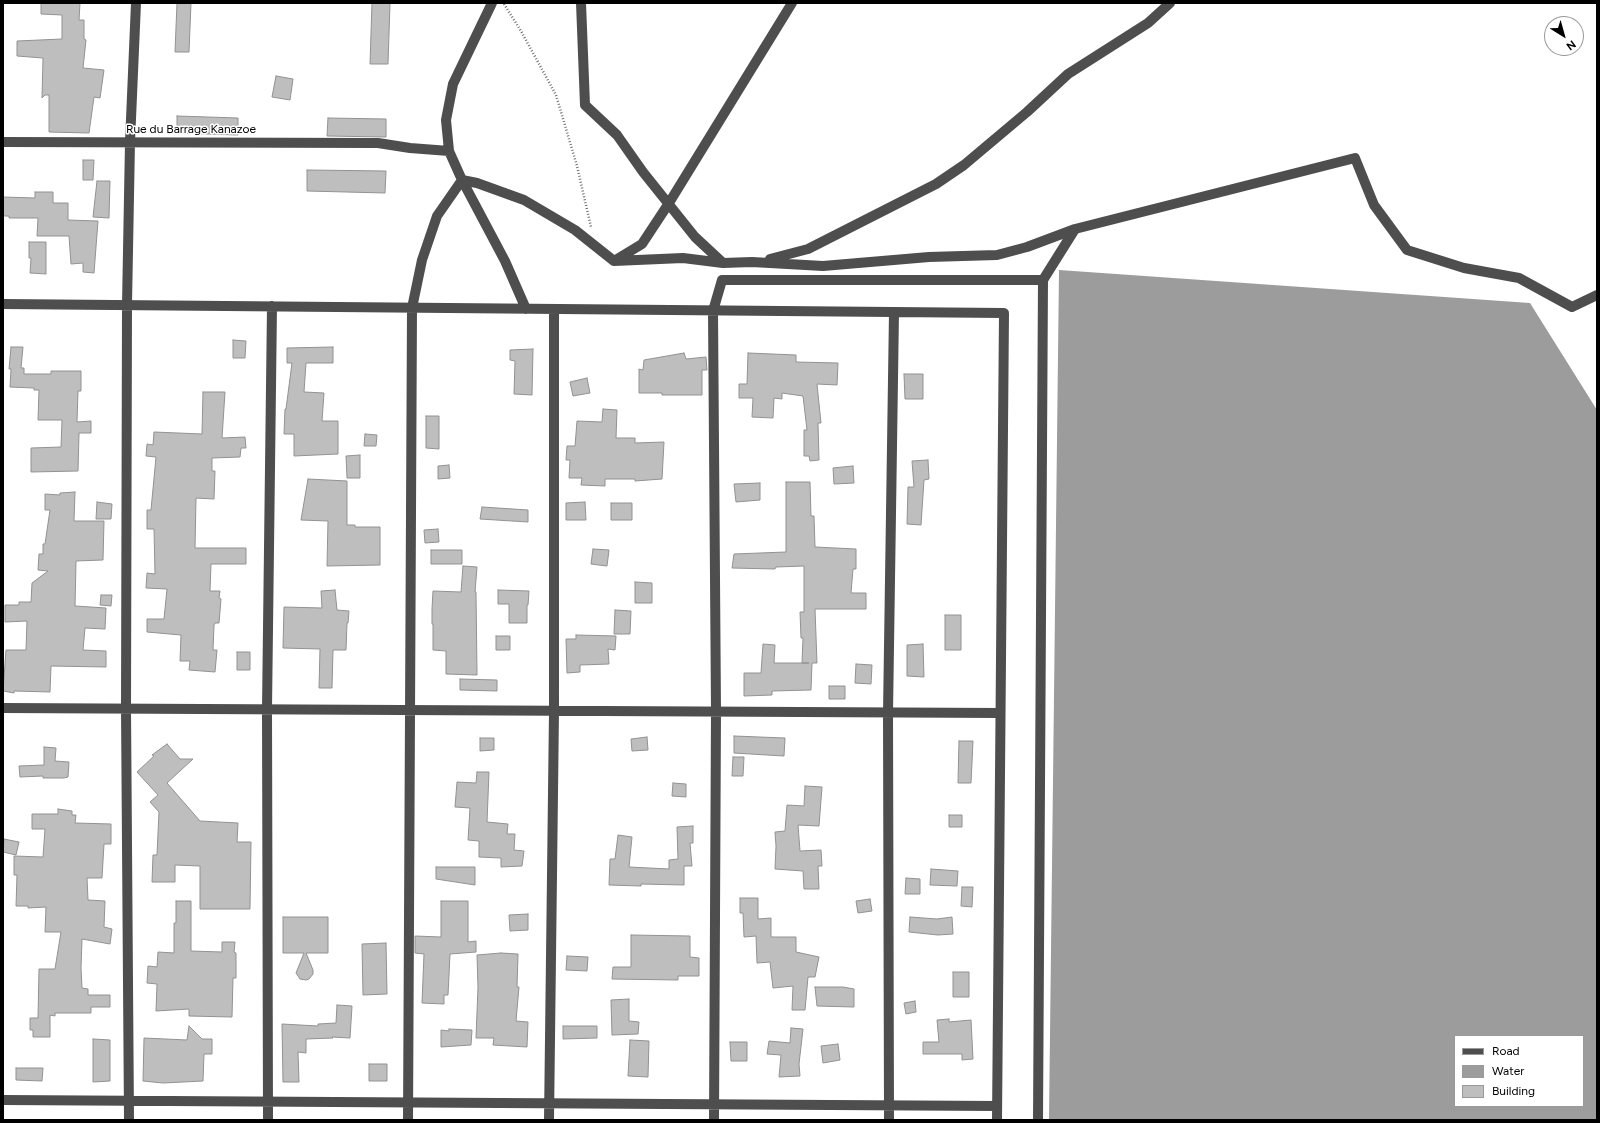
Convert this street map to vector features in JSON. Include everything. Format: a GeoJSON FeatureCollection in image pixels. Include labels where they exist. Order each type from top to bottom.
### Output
{"type":"FeatureCollection","features":[{"type":"Feature","properties":{"kind":"street"},"geometry":{"type":"LineString","coordinates":[[129,1120],[126,708],[127,305],[130,142],[136,3]]}},
{"type":"Feature","properties":{"kind":"street"},"geometry":{"type":"LineString","coordinates":[[492,3],[453,84],[446,120],[449,151],[462,180],[505,261],[526,309]]}},
{"type":"Feature","properties":{"kind":"street"},"geometry":{"type":"LineString","coordinates":[[581,3],[585,105],[617,135],[695,237],[723,262]]}},
{"type":"Feature","properties":{"kind":"street"},"geometry":{"type":"LineString","coordinates":[[614,261],[642,244],[669,203],[792,3]]}},
{"type":"Feature","properties":{"kind":"street"},"geometry":{"type":"LineString","coordinates":[[752,262],[808,250],[936,184],[964,165],[1028,112],[1068,74],[1148,23],[1170,3]]}},
{"type":"Feature","properties":{"kind":"street","name":"Rue du Barrage Kanazoe"},"geometry":{"type":"LineString","coordinates":[[3,142],[378,143],[410,148],[449,151]]}},
{"type":"Feature","properties":{"kind":"street"},"geometry":{"type":"LineString","coordinates":[[462,180],[477,183],[524,200],[575,230],[614,261],[683,258],[723,262],[823,266],[929,257],[997,255],[1027,247],[1075,229],[1355,158],[1374,205],[1407,250],[1464,268],[1519,278],[1572,307],[1597,295]]}},
{"type":"Feature","properties":{"kind":"street"},"geometry":{"type":"LineString","coordinates":[[408,1120],[412,308],[422,260],[437,216],[462,180]]}},
{"type":"Feature","properties":{"kind":"street"},"geometry":{"type":"LineString","coordinates":[[1038,1120],[1043,280],[1075,229]]}},
{"type":"Feature","properties":{"kind":"street"},"geometry":{"type":"LineString","coordinates":[[714,1120],[716,712],[713,311],[722,280],[1043,280]]}},
{"type":"Feature","properties":{"kind":"street"},"geometry":{"type":"LineString","coordinates":[[3,304],[1004,313],[997,1120]]}},
{"type":"Feature","properties":{"kind":"street"},"geometry":{"type":"LineString","coordinates":[[268,1120],[267,709],[272,306]]}},
{"type":"Feature","properties":{"kind":"street"},"geometry":{"type":"LineString","coordinates":[[549,1120],[554,710],[554,309]]}},
{"type":"Feature","properties":{"kind":"street"},"geometry":{"type":"LineString","coordinates":[[889,1120],[888,712],[894,312]]}},
{"type":"Feature","properties":{"kind":"street"},"geometry":{"type":"LineString","coordinates":[[3,708],[1000,713]]}},
{"type":"Feature","properties":{"kind":"street"},"geometry":{"type":"LineString","coordinates":[[3,1100],[997,1106]]}},
{"type":"Feature","properties":{"kind":"path"},"geometry":{"type":"LineString","coordinates":[[503,3],[521,31],[556,96],[577,166],[596,246]]}},
{"type":"Feature","properties":{"kind":"water"},"geometry":{"type":"Polygon","coordinates":[[[1059,270],[1530,303],[1597,410],[1597,1120],[1049,1120],[1059,270]]]}},
{"type":"Feature","properties":{"kind":"building"},"geometry":{"type":"Polygon","coordinates":[[[41,3],[80,3],[79,20],[84,20],[84,39],[86,40],[83,68],[104,70],[100,98],[94,97],[89,133],[49,132],[49,95],[45,95],[42,98],[43,58],[17,56],[17,41],[62,39],[62,15],[41,14],[41,3]]]}},
{"type":"Feature","properties":{"kind":"building"},"geometry":{"type":"Polygon","coordinates":[[[177,3],[191,3],[189,52],[175,52],[177,3]]]}},
{"type":"Feature","properties":{"kind":"building"},"geometry":{"type":"Polygon","coordinates":[[[372,3],[390,3],[388,64],[370,64],[372,3]]]}},
{"type":"Feature","properties":{"kind":"building"},"geometry":{"type":"Polygon","coordinates":[[[276,76],[293,79],[290,100],[272,97],[276,76]]]}},
{"type":"Feature","properties":{"kind":"building"},"geometry":{"type":"Polygon","coordinates":[[[177,116],[238,118],[238,135],[177,133],[177,116]]]}},
{"type":"Feature","properties":{"kind":"building"},"geometry":{"type":"Polygon","coordinates":[[[328,118],[386,119],[386,137],[327,136],[328,118]]]}},
{"type":"Feature","properties":{"kind":"building"},"geometry":{"type":"Polygon","coordinates":[[[83,160],[94,160],[93,180],[83,180],[83,160]]]}},
{"type":"Feature","properties":{"kind":"building"},"geometry":{"type":"Polygon","coordinates":[[[307,170],[386,171],[385,193],[307,191],[307,170]]]}},
{"type":"Feature","properties":{"kind":"building"},"geometry":{"type":"Polygon","coordinates":[[[97,181],[110,181],[109,218],[93,217],[97,181]]]}},
{"type":"Feature","properties":{"kind":"building"},"geometry":{"type":"Polygon","coordinates":[[[35,192],[53,192],[53,203],[68,203],[68,220],[98,221],[94,273],[83,272],[83,263],[71,264],[69,236],[37,236],[38,218],[9,218],[9,216],[3,216],[3,197],[35,198],[35,192]]]}},
{"type":"Feature","properties":{"kind":"building"},"geometry":{"type":"Polygon","coordinates":[[[29,242],[46,242],[46,274],[30,273],[31,258],[29,258],[29,242]]]}},
{"type":"Feature","properties":{"kind":"building"},"geometry":{"type":"Polygon","coordinates":[[[233,340],[246,341],[245,358],[233,358],[233,340]]]}},
{"type":"Feature","properties":{"kind":"building"},"geometry":{"type":"Polygon","coordinates":[[[11,347],[23,347],[21,368],[24,368],[24,374],[51,374],[51,371],[81,371],[81,391],[78,391],[77,422],[91,421],[91,433],[79,433],[78,471],[31,472],[31,448],[61,447],[62,420],[38,420],[39,390],[34,390],[34,388],[10,387],[11,369],[9,369],[11,347]]]}},
{"type":"Feature","properties":{"kind":"building"},"geometry":{"type":"Polygon","coordinates":[[[333,347],[333,363],[306,363],[304,392],[324,393],[322,421],[338,421],[338,454],[294,456],[294,434],[284,434],[285,409],[292,363],[287,363],[287,348],[333,347]]]}},
{"type":"Feature","properties":{"kind":"building"},"geometry":{"type":"Polygon","coordinates":[[[533,349],[532,395],[514,394],[515,361],[510,360],[510,350],[533,349]]]}},
{"type":"Feature","properties":{"kind":"building"},"geometry":{"type":"Polygon","coordinates":[[[684,353],[686,359],[706,357],[707,370],[702,370],[702,395],[662,395],[662,393],[639,393],[639,369],[643,370],[644,360],[684,353]]]}},
{"type":"Feature","properties":{"kind":"building"},"geometry":{"type":"Polygon","coordinates":[[[748,353],[796,355],[796,362],[838,363],[837,385],[817,384],[821,423],[818,423],[819,460],[810,461],[809,456],[804,456],[804,430],[807,430],[803,396],[782,393],[782,399],[774,398],[773,418],[752,417],[753,398],[739,398],[739,384],[747,384],[748,353]]]}},
{"type":"Feature","properties":{"kind":"building"},"geometry":{"type":"Polygon","coordinates":[[[904,374],[923,374],[923,399],[905,399],[904,374]]]}},
{"type":"Feature","properties":{"kind":"building"},"geometry":{"type":"Polygon","coordinates":[[[587,378],[590,393],[573,396],[570,382],[587,378]]]}},
{"type":"Feature","properties":{"kind":"building"},"geometry":{"type":"Polygon","coordinates":[[[203,392],[225,392],[222,438],[245,437],[246,448],[241,448],[240,457],[212,458],[212,471],[215,471],[214,499],[196,498],[195,548],[246,548],[246,564],[211,564],[210,591],[220,591],[219,598],[221,599],[219,623],[215,623],[214,625],[213,650],[217,650],[215,672],[189,670],[190,661],[180,661],[181,635],[147,632],[147,619],[164,619],[167,589],[146,588],[147,573],[155,574],[154,529],[147,529],[147,510],[151,510],[156,457],[146,456],[147,444],[153,445],[154,432],[202,434],[203,392]]]}},
{"type":"Feature","properties":{"kind":"building"},"geometry":{"type":"Polygon","coordinates":[[[603,409],[617,410],[616,438],[635,438],[635,443],[664,442],[662,479],[635,481],[635,479],[605,479],[605,486],[581,485],[582,478],[569,478],[570,460],[566,460],[567,446],[575,446],[577,421],[602,422],[603,409]]]}},
{"type":"Feature","properties":{"kind":"building"},"geometry":{"type":"Polygon","coordinates":[[[426,416],[439,416],[439,449],[426,448],[426,416]]]}},
{"type":"Feature","properties":{"kind":"building"},"geometry":{"type":"Polygon","coordinates":[[[365,434],[377,435],[376,446],[364,446],[365,434]]]}},
{"type":"Feature","properties":{"kind":"building"},"geometry":{"type":"Polygon","coordinates":[[[360,455],[360,478],[347,478],[346,456],[360,455]]]}},
{"type":"Feature","properties":{"kind":"building"},"geometry":{"type":"Polygon","coordinates":[[[928,460],[929,479],[924,480],[921,525],[907,524],[908,487],[914,487],[912,461],[928,460]]]}},
{"type":"Feature","properties":{"kind":"building"},"geometry":{"type":"Polygon","coordinates":[[[449,465],[450,478],[438,479],[438,466],[449,465]]]}},
{"type":"Feature","properties":{"kind":"building"},"geometry":{"type":"Polygon","coordinates":[[[853,466],[854,483],[834,484],[833,468],[853,466]]]}},
{"type":"Feature","properties":{"kind":"building"},"geometry":{"type":"Polygon","coordinates":[[[308,479],[347,481],[347,525],[355,525],[355,527],[380,527],[380,565],[327,566],[328,521],[301,520],[308,479]]]}},
{"type":"Feature","properties":{"kind":"building"},"geometry":{"type":"Polygon","coordinates":[[[786,482],[810,482],[811,516],[814,516],[815,547],[856,549],[856,569],[853,569],[851,593],[866,593],[866,609],[815,609],[817,663],[812,663],[811,690],[772,691],[772,695],[744,696],[744,673],[761,673],[763,644],[775,645],[774,663],[802,663],[803,638],[801,638],[800,612],[804,612],[804,566],[776,567],[775,569],[732,568],[734,554],[786,552],[786,482]]]}},
{"type":"Feature","properties":{"kind":"building"},"geometry":{"type":"Polygon","coordinates":[[[760,483],[760,500],[736,502],[734,484],[760,483]]]}},
{"type":"Feature","properties":{"kind":"building"},"geometry":{"type":"Polygon","coordinates":[[[75,492],[74,521],[104,521],[103,560],[76,561],[75,606],[106,608],[105,629],[85,628],[83,650],[106,651],[106,667],[51,666],[50,692],[14,691],[14,693],[3,691],[6,650],[26,650],[27,621],[5,622],[5,605],[19,605],[19,602],[31,602],[32,583],[48,571],[38,570],[39,554],[43,554],[43,544],[45,544],[50,510],[45,510],[45,494],[60,495],[60,493],[75,492]]]}},
{"type":"Feature","properties":{"kind":"building"},"geometry":{"type":"Polygon","coordinates":[[[97,502],[112,504],[111,519],[96,519],[97,502]]]}},
{"type":"Feature","properties":{"kind":"building"},"geometry":{"type":"Polygon","coordinates":[[[585,502],[586,520],[566,520],[566,503],[585,502]]]}},
{"type":"Feature","properties":{"kind":"building"},"geometry":{"type":"Polygon","coordinates":[[[611,503],[632,503],[632,520],[611,520],[611,503]]]}},
{"type":"Feature","properties":{"kind":"building"},"geometry":{"type":"Polygon","coordinates":[[[482,507],[528,510],[528,522],[480,519],[482,507]]]}},
{"type":"Feature","properties":{"kind":"building"},"geometry":{"type":"Polygon","coordinates":[[[438,529],[439,542],[425,543],[424,530],[438,529]]]}},
{"type":"Feature","properties":{"kind":"building"},"geometry":{"type":"Polygon","coordinates":[[[593,549],[609,550],[607,566],[591,564],[593,549]]]}},
{"type":"Feature","properties":{"kind":"building"},"geometry":{"type":"Polygon","coordinates":[[[431,550],[462,550],[462,564],[431,564],[431,550]]]}},
{"type":"Feature","properties":{"kind":"building"},"geometry":{"type":"Polygon","coordinates":[[[463,566],[477,567],[475,592],[477,675],[446,674],[446,651],[433,650],[433,591],[461,592],[463,566]]]}},
{"type":"Feature","properties":{"kind":"building"},"geometry":{"type":"Polygon","coordinates":[[[635,582],[652,583],[652,603],[635,603],[635,582]]]}},
{"type":"Feature","properties":{"kind":"building"},"geometry":{"type":"Polygon","coordinates":[[[335,590],[337,610],[349,611],[346,650],[333,650],[332,688],[319,688],[320,649],[283,648],[284,607],[322,608],[321,591],[335,590]]]}},
{"type":"Feature","properties":{"kind":"building"},"geometry":{"type":"Polygon","coordinates":[[[498,590],[529,591],[527,623],[509,623],[509,604],[498,604],[498,590]]]}},
{"type":"Feature","properties":{"kind":"building"},"geometry":{"type":"Polygon","coordinates":[[[101,595],[112,595],[111,606],[100,605],[101,595]]]}},
{"type":"Feature","properties":{"kind":"building"},"geometry":{"type":"Polygon","coordinates":[[[615,610],[631,611],[630,634],[614,634],[615,610]]]}},
{"type":"Feature","properties":{"kind":"building"},"geometry":{"type":"Polygon","coordinates":[[[945,615],[961,615],[961,650],[945,650],[945,615]]]}},
{"type":"Feature","properties":{"kind":"building"},"geometry":{"type":"Polygon","coordinates":[[[576,635],[616,636],[615,650],[608,649],[609,664],[580,665],[580,672],[567,673],[566,639],[576,639],[576,635]]]}},
{"type":"Feature","properties":{"kind":"building"},"geometry":{"type":"Polygon","coordinates":[[[496,636],[510,636],[510,650],[496,650],[496,636]]]}},
{"type":"Feature","properties":{"kind":"building"},"geometry":{"type":"Polygon","coordinates":[[[923,644],[924,677],[907,676],[907,645],[923,644]]]}},
{"type":"Feature","properties":{"kind":"building"},"geometry":{"type":"Polygon","coordinates":[[[237,652],[250,652],[250,670],[237,670],[237,652]]]}},
{"type":"Feature","properties":{"kind":"building"},"geometry":{"type":"Polygon","coordinates":[[[856,664],[872,665],[871,684],[855,683],[856,664]]]}},
{"type":"Feature","properties":{"kind":"building"},"geometry":{"type":"Polygon","coordinates":[[[460,679],[497,680],[497,691],[460,690],[460,679]]]}},
{"type":"Feature","properties":{"kind":"building"},"geometry":{"type":"Polygon","coordinates":[[[829,686],[845,686],[845,699],[829,699],[829,686]]]}},
{"type":"Feature","properties":{"kind":"building"},"geometry":{"type":"Polygon","coordinates":[[[734,736],[785,738],[784,756],[734,753],[734,736]]]}},
{"type":"Feature","properties":{"kind":"building"},"geometry":{"type":"Polygon","coordinates":[[[647,737],[648,750],[632,751],[631,739],[647,737]]]}},
{"type":"Feature","properties":{"kind":"building"},"geometry":{"type":"Polygon","coordinates":[[[480,738],[494,738],[494,750],[480,751],[480,738]]]}},
{"type":"Feature","properties":{"kind":"building"},"geometry":{"type":"Polygon","coordinates":[[[959,741],[973,741],[971,783],[958,783],[959,741]]]}},
{"type":"Feature","properties":{"kind":"building"},"geometry":{"type":"Polygon","coordinates":[[[167,744],[180,759],[193,759],[167,783],[200,821],[238,823],[237,842],[251,842],[250,909],[200,909],[200,866],[175,865],[175,882],[152,882],[153,855],[157,855],[159,812],[150,802],[158,795],[137,772],[154,756],[152,755],[167,744]]]}},
{"type":"Feature","properties":{"kind":"building"},"geometry":{"type":"Polygon","coordinates":[[[44,747],[56,748],[55,761],[69,762],[68,777],[20,777],[19,766],[44,765],[44,747]]]}},
{"type":"Feature","properties":{"kind":"building"},"geometry":{"type":"Polygon","coordinates":[[[733,757],[744,757],[743,776],[732,776],[733,757]]]}},
{"type":"Feature","properties":{"kind":"building"},"geometry":{"type":"Polygon","coordinates":[[[477,772],[489,772],[487,822],[508,824],[507,834],[515,834],[514,850],[524,851],[522,866],[501,867],[501,858],[479,857],[479,841],[468,840],[470,808],[455,807],[457,782],[476,783],[477,772]]]}},
{"type":"Feature","properties":{"kind":"building"},"geometry":{"type":"Polygon","coordinates":[[[673,783],[686,784],[686,797],[672,796],[673,783]]]}},
{"type":"Feature","properties":{"kind":"building"},"geometry":{"type":"Polygon","coordinates":[[[805,786],[822,787],[819,826],[798,825],[800,851],[821,850],[822,866],[818,866],[819,889],[804,889],[803,871],[775,869],[775,832],[785,831],[787,805],[804,806],[805,786]]]}},
{"type":"Feature","properties":{"kind":"building"},"geometry":{"type":"Polygon","coordinates":[[[58,809],[72,811],[72,815],[76,815],[75,823],[111,824],[111,844],[104,844],[102,878],[87,878],[88,900],[105,901],[104,927],[112,929],[110,944],[82,939],[81,968],[82,988],[88,989],[88,995],[110,995],[110,1007],[91,1007],[91,1013],[55,1013],[55,1016],[50,1015],[50,1037],[33,1037],[33,1030],[30,1030],[30,1018],[38,1018],[39,969],[55,969],[61,932],[45,932],[46,907],[28,908],[28,906],[16,906],[17,875],[14,875],[14,856],[43,857],[45,829],[32,829],[32,814],[58,814],[58,809]]]}},
{"type":"Feature","properties":{"kind":"building"},"geometry":{"type":"Polygon","coordinates":[[[949,815],[962,815],[962,827],[949,827],[949,815]]]}},
{"type":"Feature","properties":{"kind":"building"},"geometry":{"type":"Polygon","coordinates":[[[693,826],[693,843],[690,843],[692,866],[684,866],[684,885],[609,885],[610,859],[615,859],[618,835],[632,837],[629,867],[669,869],[669,860],[678,859],[677,827],[693,826]]]}},
{"type":"Feature","properties":{"kind":"building"},"geometry":{"type":"Polygon","coordinates":[[[4,839],[19,842],[16,855],[3,852],[4,839]]]}},
{"type":"Feature","properties":{"kind":"building"},"geometry":{"type":"Polygon","coordinates":[[[436,867],[475,867],[475,885],[436,879],[436,867]]]}},
{"type":"Feature","properties":{"kind":"building"},"geometry":{"type":"Polygon","coordinates":[[[931,869],[958,871],[957,886],[930,885],[931,869]]]}},
{"type":"Feature","properties":{"kind":"building"},"geometry":{"type":"Polygon","coordinates":[[[906,878],[920,879],[920,894],[905,894],[906,878]]]}},
{"type":"Feature","properties":{"kind":"building"},"geometry":{"type":"Polygon","coordinates":[[[962,887],[973,887],[972,907],[961,906],[962,887]]]}},
{"type":"Feature","properties":{"kind":"building"},"geometry":{"type":"Polygon","coordinates":[[[740,898],[758,898],[758,919],[771,918],[771,937],[796,937],[796,952],[819,957],[815,977],[808,977],[805,1010],[792,1010],[793,986],[773,988],[770,962],[757,963],[756,936],[744,937],[743,913],[740,913],[740,898]]]}},
{"type":"Feature","properties":{"kind":"building"},"geometry":{"type":"Polygon","coordinates":[[[870,899],[872,911],[858,913],[856,901],[870,899]]]}},
{"type":"Feature","properties":{"kind":"building"},"geometry":{"type":"Polygon","coordinates":[[[176,901],[191,901],[191,951],[222,952],[222,942],[235,942],[234,952],[236,953],[236,978],[233,978],[232,1017],[189,1016],[189,1009],[156,1011],[157,984],[147,983],[148,966],[157,967],[158,952],[174,953],[176,901]]]}},
{"type":"Feature","properties":{"kind":"building"},"geometry":{"type":"Polygon","coordinates":[[[441,901],[468,901],[468,942],[476,941],[476,952],[450,954],[448,995],[444,995],[444,1004],[422,1003],[424,954],[415,953],[415,936],[441,937],[441,901]]]}},
{"type":"Feature","properties":{"kind":"building"},"geometry":{"type":"Polygon","coordinates":[[[528,914],[528,930],[510,931],[509,915],[528,914]]]}},
{"type":"Feature","properties":{"kind":"building"},"geometry":{"type":"Polygon","coordinates":[[[283,917],[328,917],[328,953],[306,953],[313,970],[313,974],[309,979],[300,979],[296,973],[304,953],[283,953],[283,917]]]}},
{"type":"Feature","properties":{"kind":"building"},"geometry":{"type":"Polygon","coordinates":[[[910,917],[937,919],[952,917],[953,934],[938,935],[909,932],[910,917]]]}},
{"type":"Feature","properties":{"kind":"building"},"geometry":{"type":"Polygon","coordinates":[[[631,935],[690,936],[690,957],[699,958],[699,976],[678,976],[678,980],[612,979],[613,967],[631,967],[631,935]]]}},
{"type":"Feature","properties":{"kind":"building"},"geometry":{"type":"Polygon","coordinates":[[[386,943],[387,994],[363,995],[362,944],[386,943]]]}},
{"type":"Feature","properties":{"kind":"building"},"geometry":{"type":"Polygon","coordinates":[[[501,953],[518,954],[517,987],[519,987],[516,1021],[528,1022],[527,1047],[493,1045],[494,1038],[476,1038],[478,987],[477,955],[501,953]]]}},
{"type":"Feature","properties":{"kind":"building"},"geometry":{"type":"Polygon","coordinates":[[[567,956],[588,957],[587,971],[566,970],[567,956]]]}},
{"type":"Feature","properties":{"kind":"building"},"geometry":{"type":"Polygon","coordinates":[[[953,972],[969,972],[969,997],[953,997],[953,972]]]}},
{"type":"Feature","properties":{"kind":"building"},"geometry":{"type":"Polygon","coordinates":[[[815,987],[843,987],[854,989],[854,1007],[817,1006],[815,987]]]}},
{"type":"Feature","properties":{"kind":"building"},"geometry":{"type":"Polygon","coordinates":[[[629,999],[629,1021],[639,1022],[638,1034],[612,1035],[611,1000],[629,999]]]}},
{"type":"Feature","properties":{"kind":"building"},"geometry":{"type":"Polygon","coordinates":[[[915,1001],[916,1012],[906,1014],[904,1003],[915,1001]]]}},
{"type":"Feature","properties":{"kind":"building"},"geometry":{"type":"Polygon","coordinates":[[[337,1005],[352,1006],[350,1038],[332,1037],[333,1038],[306,1039],[306,1053],[298,1052],[299,1082],[283,1082],[282,1024],[318,1026],[318,1024],[336,1023],[337,1005]]]}},
{"type":"Feature","properties":{"kind":"building"},"geometry":{"type":"Polygon","coordinates":[[[949,1019],[949,1022],[971,1020],[973,1059],[962,1060],[962,1054],[923,1054],[923,1042],[939,1042],[937,1020],[949,1019]]]}},
{"type":"Feature","properties":{"kind":"building"},"geometry":{"type":"Polygon","coordinates":[[[189,1026],[202,1039],[212,1039],[212,1054],[204,1054],[203,1081],[163,1083],[143,1081],[144,1038],[187,1040],[189,1026]]]}},
{"type":"Feature","properties":{"kind":"building"},"geometry":{"type":"Polygon","coordinates":[[[563,1026],[597,1026],[597,1038],[563,1039],[563,1026]]]}},
{"type":"Feature","properties":{"kind":"building"},"geometry":{"type":"Polygon","coordinates":[[[791,1028],[803,1029],[799,1064],[800,1076],[779,1077],[781,1055],[767,1054],[769,1041],[790,1043],[791,1028]]]}},
{"type":"Feature","properties":{"kind":"building"},"geometry":{"type":"Polygon","coordinates":[[[449,1029],[472,1030],[471,1045],[441,1047],[441,1030],[449,1031],[449,1029]]]}},
{"type":"Feature","properties":{"kind":"building"},"geometry":{"type":"Polygon","coordinates":[[[93,1039],[110,1040],[110,1081],[93,1082],[93,1039]]]}},
{"type":"Feature","properties":{"kind":"building"},"geometry":{"type":"Polygon","coordinates":[[[630,1040],[649,1041],[648,1077],[628,1076],[630,1040]]]}},
{"type":"Feature","properties":{"kind":"building"},"geometry":{"type":"Polygon","coordinates":[[[730,1042],[747,1042],[747,1061],[731,1061],[730,1042]]]}},
{"type":"Feature","properties":{"kind":"building"},"geometry":{"type":"Polygon","coordinates":[[[838,1044],[840,1060],[823,1063],[821,1046],[838,1044]]]}},
{"type":"Feature","properties":{"kind":"building"},"geometry":{"type":"Polygon","coordinates":[[[369,1064],[387,1064],[387,1081],[369,1081],[369,1064]]]}},
{"type":"Feature","properties":{"kind":"building"},"geometry":{"type":"Polygon","coordinates":[[[16,1068],[43,1068],[42,1081],[16,1080],[16,1068]]]}}]}
